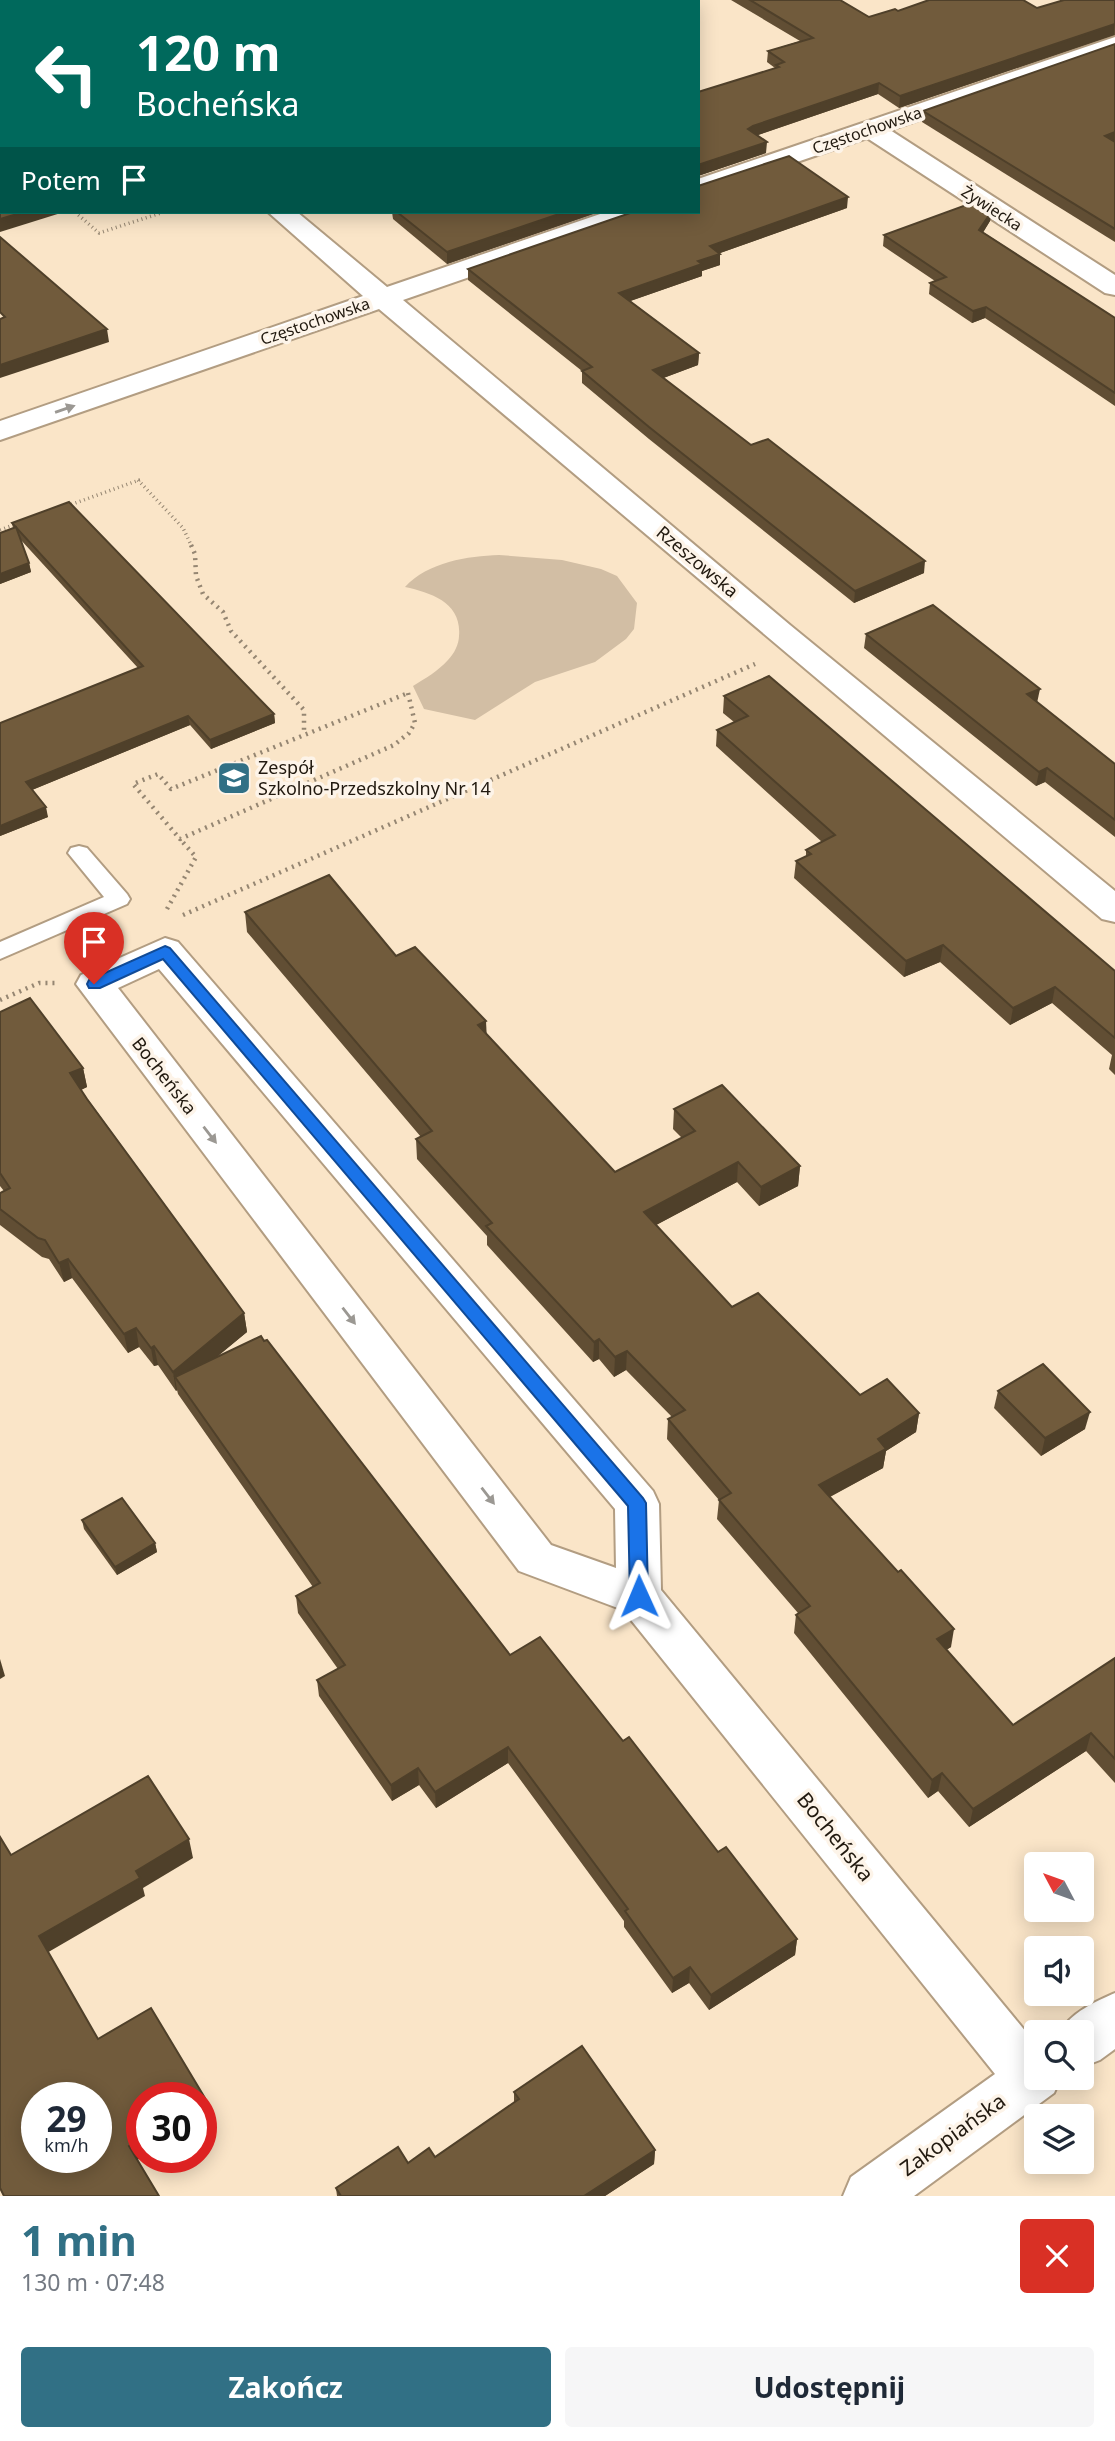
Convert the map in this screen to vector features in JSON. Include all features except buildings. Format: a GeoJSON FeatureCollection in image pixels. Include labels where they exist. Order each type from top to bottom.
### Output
{"type":"FeatureCollection","features":[{"type":"Feature","properties":{"kind":"street","name":"Częstochowska"},"geometry":{"type":"LineString","coordinates":[[700,187],[1115,44]]}},
{"type":"Feature","properties":{"kind":"street","name":"Żywiecka"},"geometry":{"type":"LineString","coordinates":[[870,130],[1115,286]]}},
{"type":"Feature","properties":{"kind":"street","name":"Rzeszowska"},"geometry":{"type":"LineString","coordinates":[[283,214],[768,623],[1115,910]]}},
{"type":"Feature","properties":{"kind":"street","name":"Częstochowska"},"geometry":{"type":"LineString","coordinates":[[0,431],[625,214]]}},
{"type":"Feature","properties":{"kind":"street"},"geometry":{"type":"LineString","coordinates":[[94,984],[165,951],[637,1503],[639,1596]]}},
{"type":"Feature","properties":{"kind":"street","name":"Bocheńska"},"geometry":{"type":"LineString","coordinates":[[94,984],[535,1558],[639,1596],[1024,2065]]}},
{"type":"Feature","properties":{"kind":"street"},"geometry":{"type":"LineString","coordinates":[[1094,2033],[1115,2018]]}},
{"type":"Feature","properties":{"kind":"street","name":"Zakopiańska"},"geometry":{"type":"LineString","coordinates":[[870,2196],[1024,2083]]}},
{"type":"Feature","properties":{"kind":"lane"},"geometry":{"type":"LineString","coordinates":[[0,951],[120,899],[79,853]]}},
{"type":"Feature","properties":{"kind":"path"},"geometry":{"type":"LineString","coordinates":[[77,214],[99,233],[158,214]]}},
{"type":"Feature","properties":{"kind":"path"},"geometry":{"type":"LineString","coordinates":[[62,508],[140,480],[183,528],[195,554],[196,576],[204,594],[223,612],[231,631],[304,710],[306,720],[303,735]]}},
{"type":"Feature","properties":{"kind":"path"},"geometry":{"type":"LineString","coordinates":[[0,530],[25,521]]}},
{"type":"Feature","properties":{"kind":"path"},"geometry":{"type":"LineString","coordinates":[[165,951],[176,918],[765,659]]}},
{"type":"Feature","properties":{"kind":"path"},"geometry":{"type":"LineString","coordinates":[[167,909],[196,857],[180,839],[133,784],[158,774],[171,789],[408,693],[417,718],[416,724],[406,738],[394,746],[180,839]]}},
{"type":"Feature","properties":{"kind":"path"},"geometry":{"type":"LineString","coordinates":[[0,1000],[39,983],[94,984]]}},
{"type":"Feature","properties":{"kind":"shaded area"},"geometry":{"type":"Polygon","coordinates":[[[499,555],[562,560],[601,569],[617,576],[637,603],[634,629],[626,639],[595,662],[535,682],[475,720],[424,709],[413,686],[436,671],[452,655],[458,642],[459,625],[456,615],[443,601],[405,587],[414,578],[437,566],[462,559],[499,555]]]}},
{"type":"Feature","properties":{"kind":"place","name":"Zespół Szkolno-Przedszkolny Nr 14"},"geometry":{"type":"Point","coordinates":[234,778]}},
{"type":"Feature","properties":{"kind":"route"},"geometry":{"type":"LineString","coordinates":[[94,984],[165,951],[637,1503],[639,1596]]}}]}
